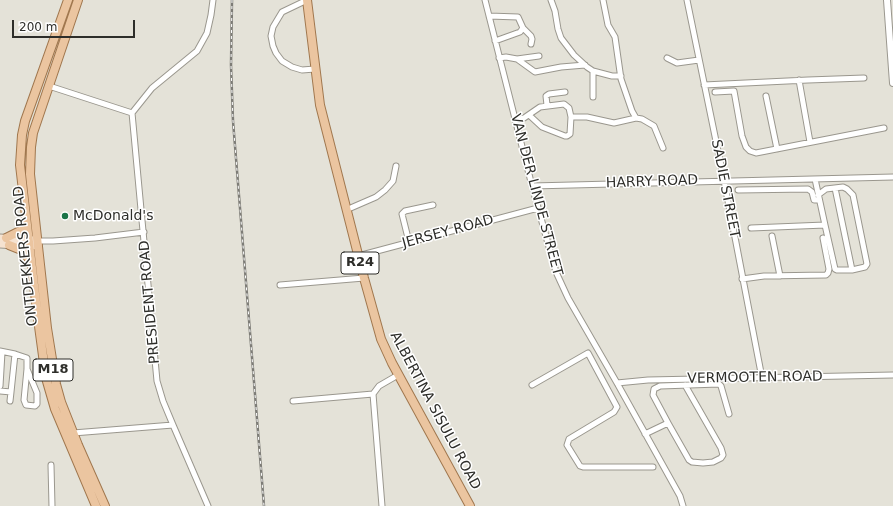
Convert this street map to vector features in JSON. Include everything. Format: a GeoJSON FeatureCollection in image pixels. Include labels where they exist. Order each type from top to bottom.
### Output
{"type":"FeatureCollection","features":[{"type":"Feature","properties":{"kind":"main road","name":"ONTDEKKERS ROAD"},"geometry":{"type":"LineString","coordinates":[[68,0],[22,135],[20,165],[26,212],[33,243],[53,370],[59,395],[73,433],[105,506]]}},
{"type":"Feature","properties":{"kind":"main road","name":"ONTDEKKERS ROAD"},"geometry":{"type":"LineString","coordinates":[[78,0],[33,133],[30,174],[33,243],[32,264],[43,363],[48,389],[96,506]]}},
{"type":"Feature","properties":{"kind":"main road","name":"ALBERTINA SISULU ROAD"},"geometry":{"type":"LineString","coordinates":[[307,0],[320,105],[346,210],[381,339],[398,375],[470,506]]}},
{"type":"Feature","properties":{"kind":"main road"},"geometry":{"type":"LineString","coordinates":[[4,241],[22,230],[25,223],[26,212]]}},
{"type":"Feature","properties":{"kind":"main road"},"geometry":{"type":"LineString","coordinates":[[4,241],[33,243]]}},
{"type":"Feature","properties":{"kind":"main road"},"geometry":{"type":"LineString","coordinates":[[4,241],[24,251],[32,264]]}},
{"type":"Feature","properties":{"kind":"street"},"geometry":{"type":"LineString","coordinates":[[49,86],[132,113],[152,88],[188,59],[203,42],[210,24],[213,0]]}},
{"type":"Feature","properties":{"kind":"street"},"geometry":{"type":"LineString","coordinates":[[307,0],[282,12],[273,27],[271,36],[276,53],[282,61],[292,67],[302,70],[315,69]]}},
{"type":"Feature","properties":{"kind":"street","name":"VAN DER LINDE STREET"},"geometry":{"type":"LineString","coordinates":[[485,0],[532,186],[553,264],[560,282],[680,496],[683,506]]}},
{"type":"Feature","properties":{"kind":"street"},"geometry":{"type":"LineString","coordinates":[[551,0],[561,38],[574,55],[584,65],[593,71],[612,76],[621,76]]}},
{"type":"Feature","properties":{"kind":"street"},"geometry":{"type":"LineString","coordinates":[[603,0],[608,25],[615,37],[621,76],[630,105],[636,118]]}},
{"type":"Feature","properties":{"kind":"street","name":"SADIE STREET"},"geometry":{"type":"LineString","coordinates":[[687,0],[724,180],[762,378]]}},
{"type":"Feature","properties":{"kind":"street"},"geometry":{"type":"LineString","coordinates":[[887,0],[893,83]]}},
{"type":"Feature","properties":{"kind":"street"},"geometry":{"type":"LineString","coordinates":[[489,16],[518,17],[522,28],[531,36],[531,44]]}},
{"type":"Feature","properties":{"kind":"street"},"geometry":{"type":"LineString","coordinates":[[495,41],[520,32],[522,28]]}},
{"type":"Feature","properties":{"kind":"street"},"geometry":{"type":"LineString","coordinates":[[499,58],[506,57],[517,59],[539,56]]}},
{"type":"Feature","properties":{"kind":"street"},"geometry":{"type":"LineString","coordinates":[[667,58],[677,63],[699,60]]}},
{"type":"Feature","properties":{"kind":"street"},"geometry":{"type":"LineString","coordinates":[[517,59],[535,72],[561,67],[584,65]]}},
{"type":"Feature","properties":{"kind":"street"},"geometry":{"type":"LineString","coordinates":[[593,71],[593,97]]}},
{"type":"Feature","properties":{"kind":"street"},"geometry":{"type":"LineString","coordinates":[[704,85],[864,78]]}},
{"type":"Feature","properties":{"kind":"street"},"geometry":{"type":"LineString","coordinates":[[799,80],[810,142]]}},
{"type":"Feature","properties":{"kind":"street"},"geometry":{"type":"LineString","coordinates":[[715,92],[734,91],[742,136],[750,151],[756,153],[884,128]]}},
{"type":"Feature","properties":{"kind":"street"},"geometry":{"type":"LineString","coordinates":[[547,105],[546,96],[548,94],[565,92]]}},
{"type":"Feature","properties":{"kind":"street"},"geometry":{"type":"LineString","coordinates":[[766,96],[777,149]]}},
{"type":"Feature","properties":{"kind":"street"},"geometry":{"type":"LineString","coordinates":[[516,120],[529,115],[540,107],[565,104],[569,108],[571,132],[569,135],[565,136],[542,127],[529,115]]}},
{"type":"Feature","properties":{"kind":"street","name":"PRESIDENT ROAD"},"geometry":{"type":"LineString","coordinates":[[132,113],[157,381],[163,401],[208,506]]}},
{"type":"Feature","properties":{"kind":"street"},"geometry":{"type":"LineString","coordinates":[[570,117],[587,117],[614,123],[636,118],[648,122],[654,126],[663,148]]}},
{"type":"Feature","properties":{"kind":"street"},"geometry":{"type":"LineString","coordinates":[[346,210],[376,196],[385,190],[393,181],[396,166]]}},
{"type":"Feature","properties":{"kind":"street","name":"HARRY ROAD"},"geometry":{"type":"LineString","coordinates":[[532,186],[893,176]]}},
{"type":"Feature","properties":{"kind":"street"},"geometry":{"type":"LineString","coordinates":[[815,179],[817,194],[835,269],[863,269],[867,264],[853,197],[845,188],[823,190],[817,194]]}},
{"type":"Feature","properties":{"kind":"street"},"geometry":{"type":"LineString","coordinates":[[835,188],[852,270]]}},
{"type":"Feature","properties":{"kind":"street"},"geometry":{"type":"LineString","coordinates":[[738,190],[808,189],[817,194]]}},
{"type":"Feature","properties":{"kind":"street"},"geometry":{"type":"LineString","coordinates":[[409,242],[402,214],[405,211],[433,205]]}},
{"type":"Feature","properties":{"kind":"street","name":"JERSEY ROAD"},"geometry":{"type":"LineString","coordinates":[[358,256],[538,208]]}},
{"type":"Feature","properties":{"kind":"street"},"geometry":{"type":"LineString","coordinates":[[751,228],[825,225]]}},
{"type":"Feature","properties":{"kind":"street"},"geometry":{"type":"LineString","coordinates":[[33,243],[144,232]]}},
{"type":"Feature","properties":{"kind":"street"},"geometry":{"type":"LineString","coordinates":[[772,236],[780,276]]}},
{"type":"Feature","properties":{"kind":"street"},"geometry":{"type":"LineString","coordinates":[[742,279],[823,275],[828,273],[829,269],[823,238]]}},
{"type":"Feature","properties":{"kind":"street"},"geometry":{"type":"LineString","coordinates":[[280,285],[364,278]]}},
{"type":"Feature","properties":{"kind":"street"},"geometry":{"type":"LineString","coordinates":[[0,386],[1,352],[27,358],[28,368],[24,400],[26,405],[35,406],[37,404],[37,393],[28,368]]}},
{"type":"Feature","properties":{"kind":"street"},"geometry":{"type":"LineString","coordinates":[[532,385],[588,353],[617,405],[616,410],[569,439],[567,445],[580,466],[583,468],[653,467]]}},
{"type":"Feature","properties":{"kind":"street"},"geometry":{"type":"LineString","coordinates":[[10,401],[15,354]]}},
{"type":"Feature","properties":{"kind":"street"},"geometry":{"type":"LineString","coordinates":[[382,506],[373,394],[379,386],[398,375]]}},
{"type":"Feature","properties":{"kind":"street"},"geometry":{"type":"LineString","coordinates":[[604,380],[612,375]]}},
{"type":"Feature","properties":{"kind":"street","name":"VERMOOTEN ROAD"},"geometry":{"type":"LineString","coordinates":[[617,382],[648,380],[893,375]]}},
{"type":"Feature","properties":{"kind":"street"},"geometry":{"type":"LineString","coordinates":[[607,387],[617,382]]}},
{"type":"Feature","properties":{"kind":"street"},"geometry":{"type":"LineString","coordinates":[[685,385],[721,448],[723,455],[721,458],[713,462],[692,462],[653,395],[654,389],[660,386],[685,385],[720,384],[729,414]]}},
{"type":"Feature","properties":{"kind":"street"},"geometry":{"type":"LineString","coordinates":[[0,391],[11,392]]}},
{"type":"Feature","properties":{"kind":"street"},"geometry":{"type":"LineString","coordinates":[[293,401],[373,394]]}},
{"type":"Feature","properties":{"kind":"street"},"geometry":{"type":"LineString","coordinates":[[645,434],[668,423]]}},
{"type":"Feature","properties":{"kind":"street"},"geometry":{"type":"LineString","coordinates":[[73,433],[173,425]]}},
{"type":"Feature","properties":{"kind":"street"},"geometry":{"type":"LineString","coordinates":[[51,465],[52,506]]}},
{"type":"Feature","properties":{"kind":"railway"},"geometry":{"type":"LineString","coordinates":[[232,0],[231,65],[233,121],[264,506]]}},
{"type":"Feature","properties":{"kind":"place","name":"McDonald's"},"geometry":{"type":"Point","coordinates":[65,216]}}]}
